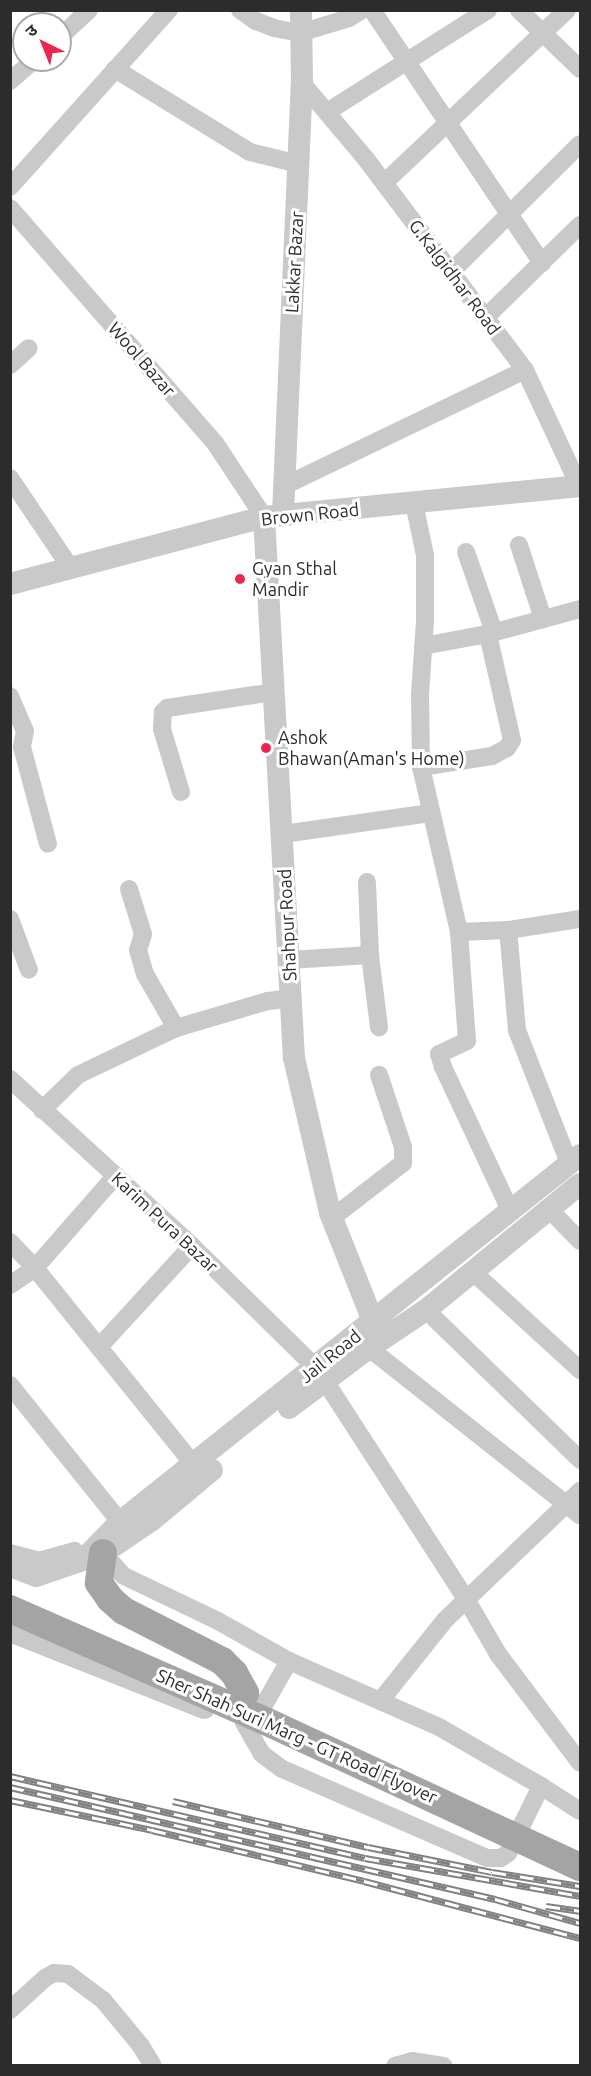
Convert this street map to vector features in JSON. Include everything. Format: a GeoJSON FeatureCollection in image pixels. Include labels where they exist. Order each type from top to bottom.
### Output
{"type":"FeatureCollection","features":[{"type":"Feature","properties":{"kind":"main road"},"geometry":{"type":"LineString","coordinates":[[95,1562],[99,1583],[110,1599],[124,1611],[222,1661],[234,1673],[245,1693]]}},
{"type":"Feature","properties":{"kind":"main road","name":"Sher Shah Suri Marg - GT Road Flyover"},"geometry":{"type":"LineString","coordinates":[[10,1591],[245,1693],[580,1847]]}},
{"type":"Feature","properties":{"kind":"main road","name":"Sher Shah Suri Marg - GT Road Flyover"},"geometry":{"type":"LineString","coordinates":[[10,1610],[261,1719],[580,1867]]}},
{"type":"Feature","properties":{"kind":"street"},"geometry":{"type":"LineString","coordinates":[[72,26],[89,10]]}},
{"type":"Feature","properties":{"kind":"street"},"geometry":{"type":"LineString","coordinates":[[10,187],[169,10]]}},
{"type":"Feature","properties":{"kind":"street"},"geometry":{"type":"LineString","coordinates":[[240,10],[265,25],[349,18],[362,10]]}},
{"type":"Feature","properties":{"kind":"street"},"geometry":{"type":"LineString","coordinates":[[372,10],[542,263]]}},
{"type":"Feature","properties":{"kind":"street"},"geometry":{"type":"LineString","coordinates":[[327,112],[488,10]]}},
{"type":"Feature","properties":{"kind":"street"},"geometry":{"type":"LineString","coordinates":[[519,10],[580,69]]}},
{"type":"Feature","properties":{"kind":"street"},"geometry":{"type":"LineString","coordinates":[[384,183],[567,10]]}},
{"type":"Feature","properties":{"kind":"street","name":"Lakkar Bazar"},"geometry":{"type":"LineString","coordinates":[[274,516],[284,486],[302,83],[301,22]]}},
{"type":"Feature","properties":{"kind":"street"},"geometry":{"type":"LineString","coordinates":[[115,69],[250,152],[299,164]]}},
{"type":"Feature","properties":{"kind":"street","name":"G.Kalgidhar Road"},"geometry":{"type":"LineString","coordinates":[[302,83],[384,183],[525,370],[579,480]]}},
{"type":"Feature","properties":{"kind":"street"},"geometry":{"type":"LineString","coordinates":[[452,271],[580,144]]}},
{"type":"Feature","properties":{"kind":"street","name":"Wool Bazar"},"geometry":{"type":"LineString","coordinates":[[10,208],[215,442],[274,516]]}},
{"type":"Feature","properties":{"kind":"street"},"geometry":{"type":"LineString","coordinates":[[486,317],[580,225]]}},
{"type":"Feature","properties":{"kind":"street"},"geometry":{"type":"LineString","coordinates":[[10,365],[29,348]]}},
{"type":"Feature","properties":{"kind":"street"},"geometry":{"type":"LineString","coordinates":[[284,486],[525,370]]}},
{"type":"Feature","properties":{"kind":"street"},"geometry":{"type":"LineString","coordinates":[[10,478],[70,567]]}},
{"type":"Feature","properties":{"kind":"street","name":"Brown Road"},"geometry":{"type":"LineString","coordinates":[[10,584],[274,516],[414,503],[579,480]]}},
{"type":"Feature","properties":{"kind":"street"},"geometry":{"type":"LineString","coordinates":[[414,503],[425,555],[420,694],[422,767],[430,813],[459,932],[467,1041],[461,1046],[444,1050],[439,1056],[510,1210]]}},
{"type":"Feature","properties":{"kind":"street","name":"Shahpur Road"},"geometry":{"type":"LineString","coordinates":[[274,516],[274,692],[294,1058],[333,1218],[373,1321]]}},
{"type":"Feature","properties":{"kind":"street"},"geometry":{"type":"LineString","coordinates":[[519,545],[543,619]]}},
{"type":"Feature","properties":{"kind":"street"},"geometry":{"type":"LineString","coordinates":[[422,767],[492,756],[507,748],[512,740],[491,633],[466,552]]}},
{"type":"Feature","properties":{"kind":"street"},"geometry":{"type":"LineString","coordinates":[[423,646],[491,633],[580,609]]}},
{"type":"Feature","properties":{"kind":"street"},"geometry":{"type":"LineString","coordinates":[[181,792],[162,729],[163,712],[167,708],[274,692]]}},
{"type":"Feature","properties":{"kind":"street"},"geometry":{"type":"LineString","coordinates":[[10,696],[25,731],[22,747],[48,844]]}},
{"type":"Feature","properties":{"kind":"street"},"geometry":{"type":"LineString","coordinates":[[283,834],[430,813]]}},
{"type":"Feature","properties":{"kind":"street"},"geometry":{"type":"LineString","coordinates":[[368,882],[370,955],[379,1027]]}},
{"type":"Feature","properties":{"kind":"street"},"geometry":{"type":"LineString","coordinates":[[129,888],[143,934],[138,950],[145,974],[176,1028]]}},
{"type":"Feature","properties":{"kind":"street"},"geometry":{"type":"LineString","coordinates":[[10,919],[29,970]]}},
{"type":"Feature","properties":{"kind":"street"},"geometry":{"type":"LineString","coordinates":[[459,932],[508,930],[580,919]]}},
{"type":"Feature","properties":{"kind":"street"},"geometry":{"type":"LineString","coordinates":[[508,930],[517,1030],[575,1159]]}},
{"type":"Feature","properties":{"kind":"street"},"geometry":{"type":"LineString","coordinates":[[289,960],[370,955]]}},
{"type":"Feature","properties":{"kind":"street"},"geometry":{"type":"LineString","coordinates":[[42,1110],[78,1075],[176,1028],[268,1001],[291,998]]}},
{"type":"Feature","properties":{"kind":"street"},"geometry":{"type":"LineString","coordinates":[[333,1218],[403,1163],[403,1147],[379,1075]]}},
{"type":"Feature","properties":{"kind":"street","name":"Karim Pura Bazar"},"geometry":{"type":"LineString","coordinates":[[10,1079],[192,1246],[320,1374],[466,1599],[498,1654],[580,1763]]}},
{"type":"Feature","properties":{"kind":"street","name":"Jail Road"},"geometry":{"type":"LineString","coordinates":[[95,1562],[152,1520],[320,1374],[373,1321],[575,1159]]}},
{"type":"Feature","properties":{"kind":"street"},"geometry":{"type":"LineString","coordinates":[[10,1285],[35,1268],[116,1175]]}},
{"type":"Feature","properties":{"kind":"street","name":"Jail Road"},"geometry":{"type":"LineString","coordinates":[[95,1562],[120,1522],[194,1465],[320,1374],[369,1348],[426,1310],[580,1184]]}},
{"type":"Feature","properties":{"kind":"street"},"geometry":{"type":"LineString","coordinates":[[548,1208],[580,1241]]}},
{"type":"Feature","properties":{"kind":"street"},"geometry":{"type":"LineString","coordinates":[[10,1242],[35,1268],[194,1465]]}},
{"type":"Feature","properties":{"kind":"street"},"geometry":{"type":"LineString","coordinates":[[99,1347],[192,1246]]}},
{"type":"Feature","properties":{"kind":"street"},"geometry":{"type":"LineString","coordinates":[[472,1271],[580,1370]]}},
{"type":"Feature","properties":{"kind":"street"},"geometry":{"type":"LineString","coordinates":[[426,1310],[580,1460]]}},
{"type":"Feature","properties":{"kind":"street"},"geometry":{"type":"LineString","coordinates":[[369,1348],[574,1510]]}},
{"type":"Feature","properties":{"kind":"street"},"geometry":{"type":"LineString","coordinates":[[10,1385],[120,1522]]}},
{"type":"Feature","properties":{"kind":"street"},"geometry":{"type":"LineString","coordinates":[[381,1700],[445,1620],[466,1599],[574,1510],[580,1491]]}},
{"type":"Feature","properties":{"kind":"street"},"geometry":{"type":"LineString","coordinates":[[10,1553],[39,1561],[76,1551],[219,1621],[290,1662],[439,1726],[541,1786],[580,1812]]}},
{"type":"Feature","properties":{"kind":"street"},"geometry":{"type":"LineString","coordinates":[[10,1566],[36,1576],[95,1562]]}},
{"type":"Feature","properties":{"kind":"street"},"geometry":{"type":"LineString","coordinates":[[10,1631],[250,1721],[262,1754],[282,1768],[487,1858],[501,1858],[508,1853],[541,1786]]}},
{"type":"Feature","properties":{"kind":"street"},"geometry":{"type":"LineString","coordinates":[[250,1721],[290,1662]]}},
{"type":"Feature","properties":{"kind":"street"},"geometry":{"type":"LineString","coordinates":[[10,2010],[45,1978],[54,1973],[68,1974],[103,2000],[141,2046],[153,2066]]}},
{"type":"Feature","properties":{"kind":"street"},"geometry":{"type":"LineString","coordinates":[[394,2066],[412,2061],[444,2066]]}},
{"type":"Feature","properties":{"kind":"railway"},"geometry":{"type":"LineString","coordinates":[[10,1776],[365,1858],[580,1896]]}},
{"type":"Feature","properties":{"kind":"railway"},"geometry":{"type":"LineString","coordinates":[[10,1787],[495,1899],[580,1923]]}},
{"type":"Feature","properties":{"kind":"railway"},"geometry":{"type":"LineString","coordinates":[[10,1800],[152,1830],[364,1881],[580,1938]]}},
{"type":"Feature","properties":{"kind":"railway"},"geometry":{"type":"LineString","coordinates":[[173,1801],[368,1847],[492,1872],[580,1886]]}},
{"type":"Feature","properties":{"kind":"railway"},"geometry":{"type":"LineString","coordinates":[[546,1906],[580,1911]]}},
{"type":"Feature","properties":{"kind":"place","name":"Gyan Sthal Mandir"},"geometry":{"type":"Point","coordinates":[240,579]}},
{"type":"Feature","properties":{"kind":"place","name":"Ashok Bhawan(Aman's Home)"},"geometry":{"type":"Point","coordinates":[266,748]}}]}
